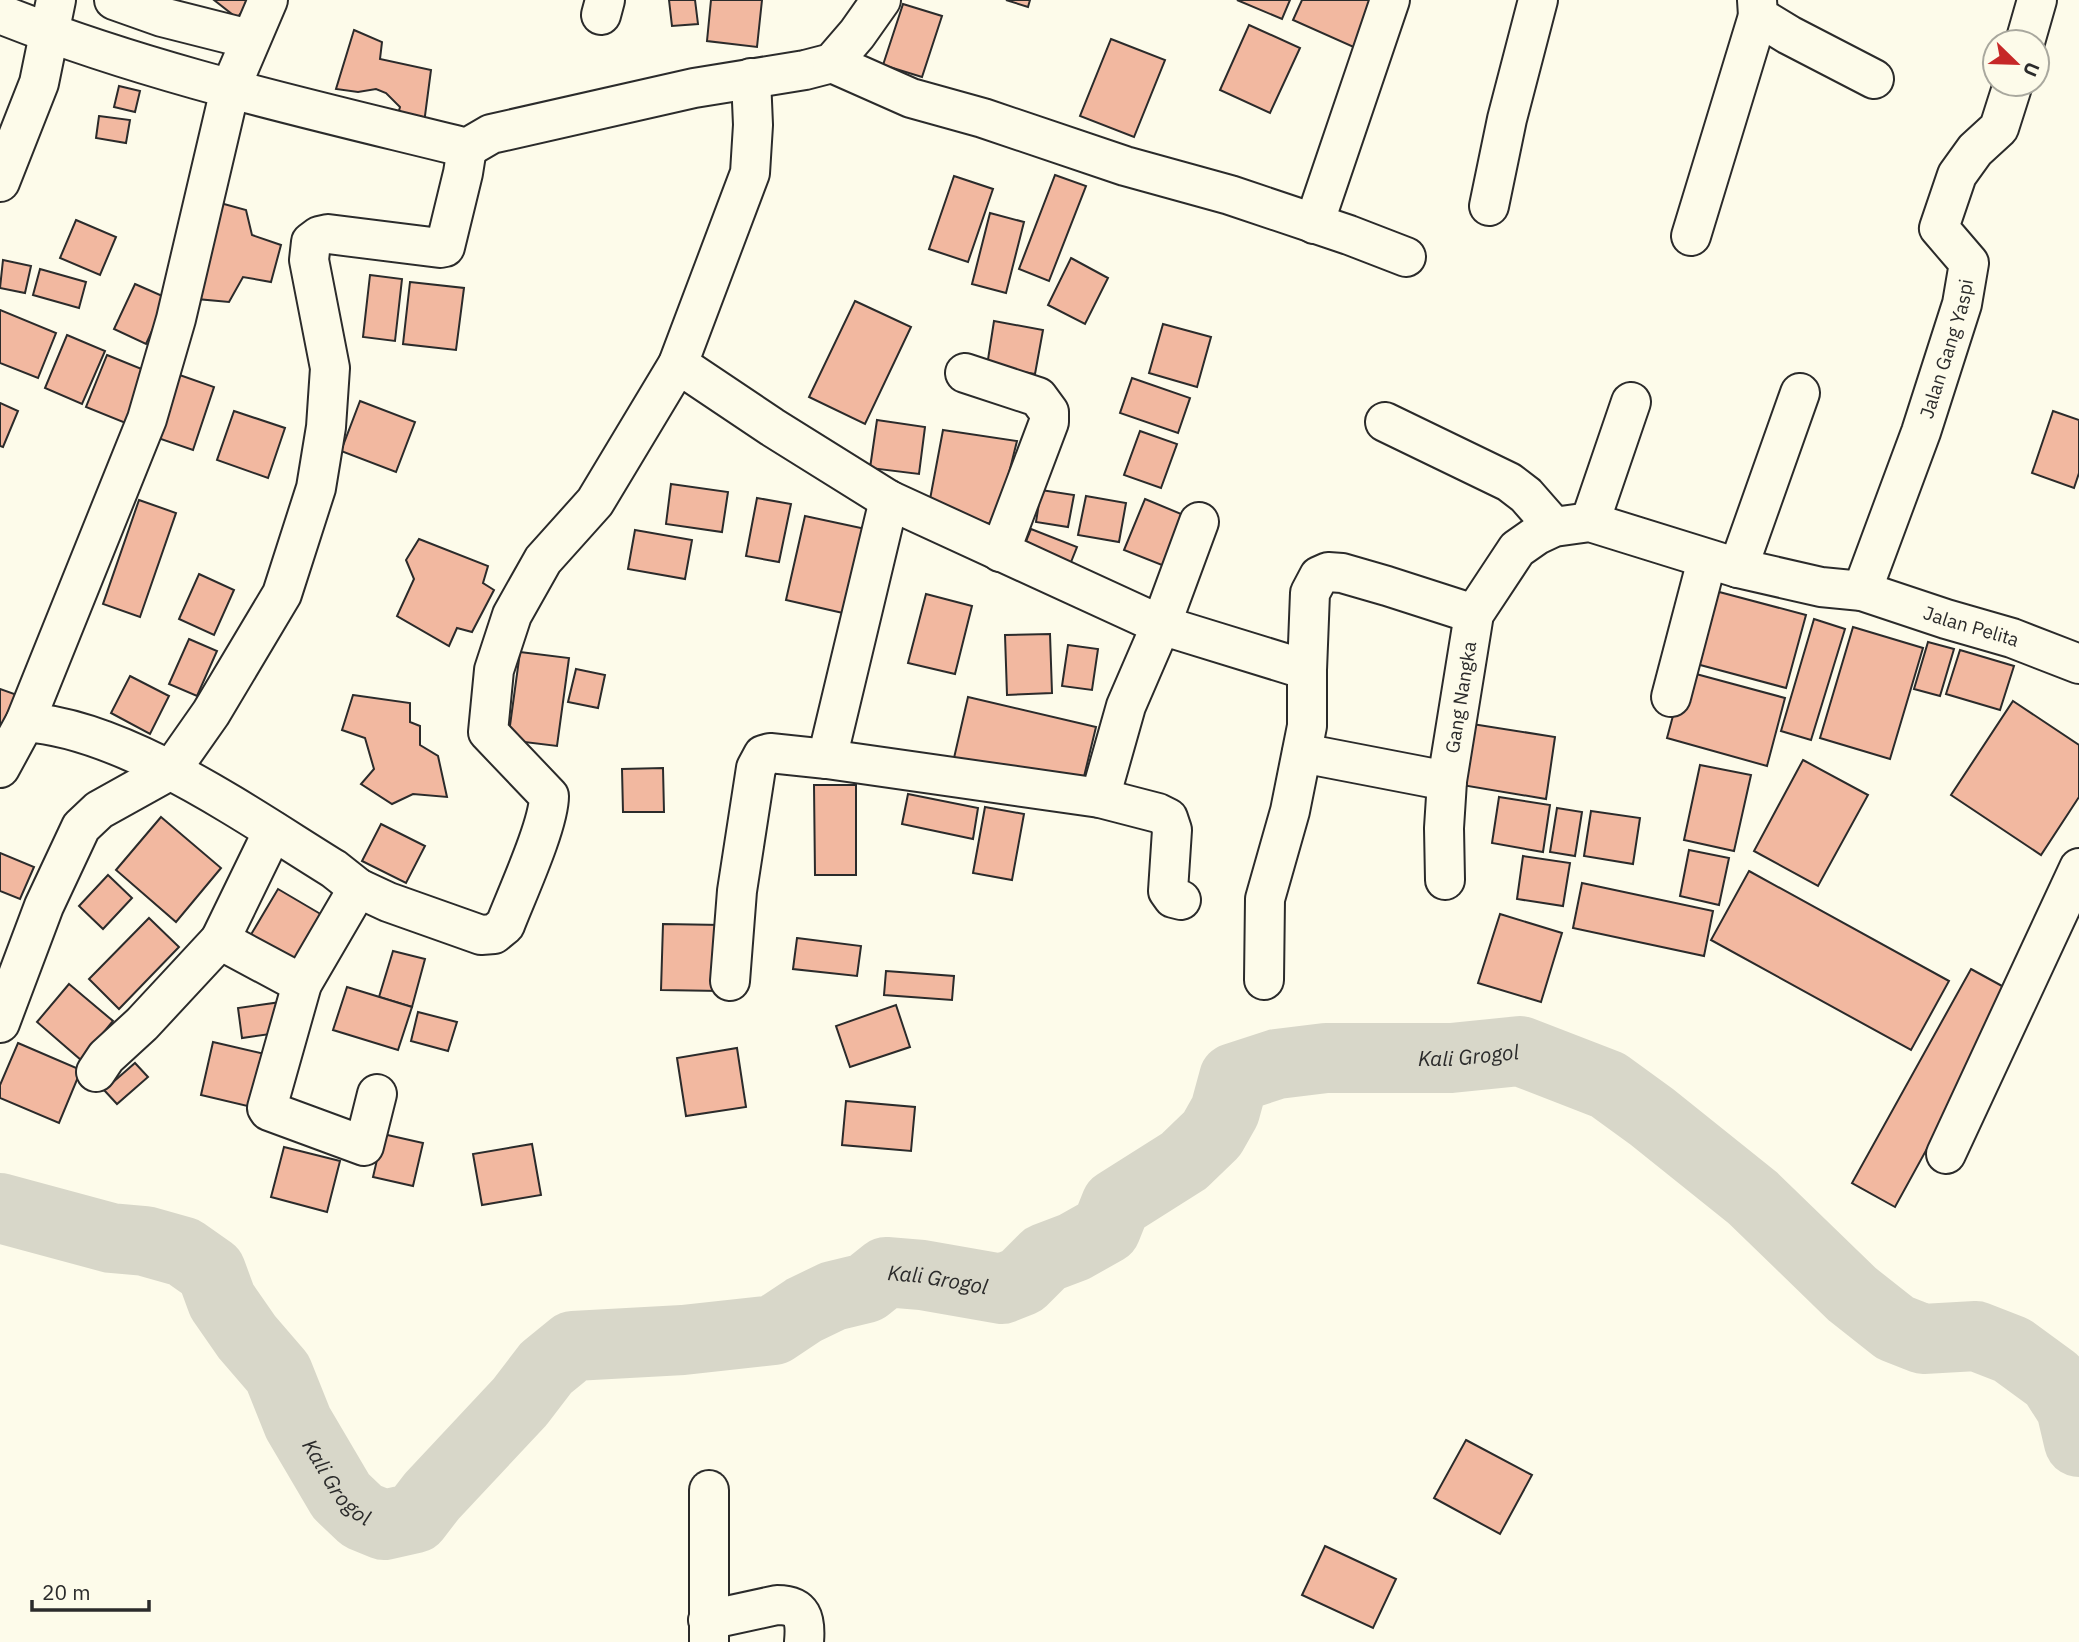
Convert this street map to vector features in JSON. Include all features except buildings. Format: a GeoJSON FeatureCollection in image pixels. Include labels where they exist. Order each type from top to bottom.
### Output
{"type":"FeatureCollection","features":[{"type":"Feature","properties":{"kind":"street"},"geometry":{"type":"LineString","coordinates":[[114,0],[162,17],[250,40]]}},
{"type":"Feature","properties":{"kind":"street"},"geometry":{"type":"LineString","coordinates":[[0,768],[25,722],[147,419],[176,319],[230,89],[268,0]]}},
{"type":"Feature","properties":{"kind":"street"},"geometry":{"type":"LineString","coordinates":[[0,14],[52,17],[230,89],[467,148],[491,134],[751,78],[805,71],[832,63],[881,0]]}},
{"type":"Feature","properties":{"kind":"street"},"geometry":{"type":"LineString","coordinates":[[1314,223],[1390,0]]}},
{"type":"Feature","properties":{"kind":"street"},"geometry":{"type":"LineString","coordinates":[[1489,206],[1507,119],[1538,0]]}},
{"type":"Feature","properties":{"kind":"street"},"geometry":{"type":"LineString","coordinates":[[2029,28],[2037,0]]}},
{"type":"Feature","properties":{"kind":"street"},"geometry":{"type":"LineString","coordinates":[[1690,236],[1758,8],[1789,35],[1874,79]]}},
{"type":"Feature","properties":{"kind":"street"},"geometry":{"type":"LineString","coordinates":[[0,182],[39,83],[52,17]]}},
{"type":"Feature","properties":{"kind":"street"},"geometry":{"type":"LineString","coordinates":[[832,63],[911,98],[983,118],[1125,166],[1230,195],[1406,257]]}},
{"type":"Feature","properties":{"kind":"street"},"geometry":{"type":"LineString","coordinates":[[25,722],[51,723],[92,736],[171,770],[334,869],[358,888],[388,902],[481,935],[494,934],[505,925],[538,838],[549,796],[488,732],[494,670],[512,615],[543,561],[595,502],[678,364],[750,173],[753,125],[751,78]]}},
{"type":"Feature","properties":{"kind":"street","name":"Jalan Gang Yaspi"},"geometry":{"type":"LineString","coordinates":[[1863,591],[1921,432],[1962,304],[1969,263],[1939,228],[1957,175],[1975,150],[1999,128],[2009,98]]}},
{"type":"Feature","properties":{"kind":"street"},"geometry":{"type":"LineString","coordinates":[[0,1023],[44,906],[81,827],[99,810],[171,770],[211,713],[282,594],[316,488],[326,427],[330,368],[309,260],[311,243],[319,236],[328,234],[445,247],[467,148]]}},
{"type":"Feature","properties":{"kind":"street"},"geometry":{"type":"LineString","coordinates":[[678,364],[889,500],[1161,625],[1307,670]]}},
{"type":"Feature","properties":{"kind":"street"},"geometry":{"type":"LineString","coordinates":[[965,373],[1038,397],[1049,412],[1049,422],[1000,552]]}},
{"type":"Feature","properties":{"kind":"street"},"geometry":{"type":"LineString","coordinates":[[1671,697],[1722,564],[1800,393]]}},
{"type":"Feature","properties":{"kind":"street"},"geometry":{"type":"LineString","coordinates":[[1264,979],[1265,899],[1290,811],[1307,726],[1310,593],[1319,576],[1328,572],[1342,573],[1474,614],[1517,549],[1537,535],[1572,524],[1631,402]]}},
{"type":"Feature","properties":{"kind":"street"},"geometry":{"type":"LineString","coordinates":[[1385,422],[1509,482],[1572,524]]}},
{"type":"Feature","properties":{"kind":"street"},"geometry":{"type":"LineString","coordinates":[[827,759],[889,500]]}},
{"type":"Feature","properties":{"kind":"street"},"geometry":{"type":"LineString","coordinates":[[1100,798],[1126,706],[1161,625],[1199,522]]}},
{"type":"Feature","properties":{"kind":"street","name":"Jalan Pelita"},"geometry":{"type":"LineString","coordinates":[[1572,524],[1821,587],[1863,591],[2012,638],[2079,664]]}},
{"type":"Feature","properties":{"kind":"street","name":"Gang Nangka"},"geometry":{"type":"LineString","coordinates":[[1445,880],[1447,781],[1474,614]]}},
{"type":"Feature","properties":{"kind":"street"},"geometry":{"type":"LineString","coordinates":[[1302,753],[1447,781]]}},
{"type":"Feature","properties":{"kind":"street"},"geometry":{"type":"LineString","coordinates":[[730,981],[737,891],[762,755],[827,759],[1100,798],[1158,813],[1168,818],[1172,830],[1168,891],[1172,898],[1181,900]]}},
{"type":"Feature","properties":{"kind":"street"},"geometry":{"type":"LineString","coordinates":[[96,1072],[106,1057],[142,1024],[220,940],[273,831]]}},
{"type":"Feature","properties":{"kind":"street"},"geometry":{"type":"LineString","coordinates":[[1946,1154],[2079,868]]}},
{"type":"Feature","properties":{"kind":"street"},"geometry":{"type":"LineString","coordinates":[[358,888],[302,984],[268,1110],[364,1146],[377,1094]]}},
{"type":"Feature","properties":{"kind":"street"},"geometry":{"type":"LineString","coordinates":[[220,940],[302,984]]}},
{"type":"Feature","properties":{"kind":"street"},"geometry":{"type":"LineString","coordinates":[[709,1490],[708,1631],[777,1605],[788,1605],[803,1617],[804,1642]]}},
{"type":"Feature","properties":{"kind":"waterway","name":"Kali Grogol"},"geometry":{"type":"LineString","coordinates":[[0,1208],[111,1238],[145,1241],[184,1252],[211,1271],[222,1301],[247,1337],[278,1373],[298,1423],[341,1496],[362,1516],[384,1525],[415,1518],[432,1496],[520,1402],[546,1368],[573,1346],[683,1340],[774,1330],[804,1310],[833,1296],[866,1288],[886,1272],[922,1275],[1002,1289],[1022,1281],[1045,1258],[1074,1247],[1106,1229],[1116,1204],[1184,1161],[1212,1134],[1225,1111],[1234,1078],[1277,1064],[1326,1058],[1451,1058],[1520,1051],[1608,1085],[1652,1117],[1753,1198],[1852,1294],[1895,1328],[1923,1339],[1976,1336],[2012,1350],[2053,1380],[2071,1408],[2079,1442]]}}]}
